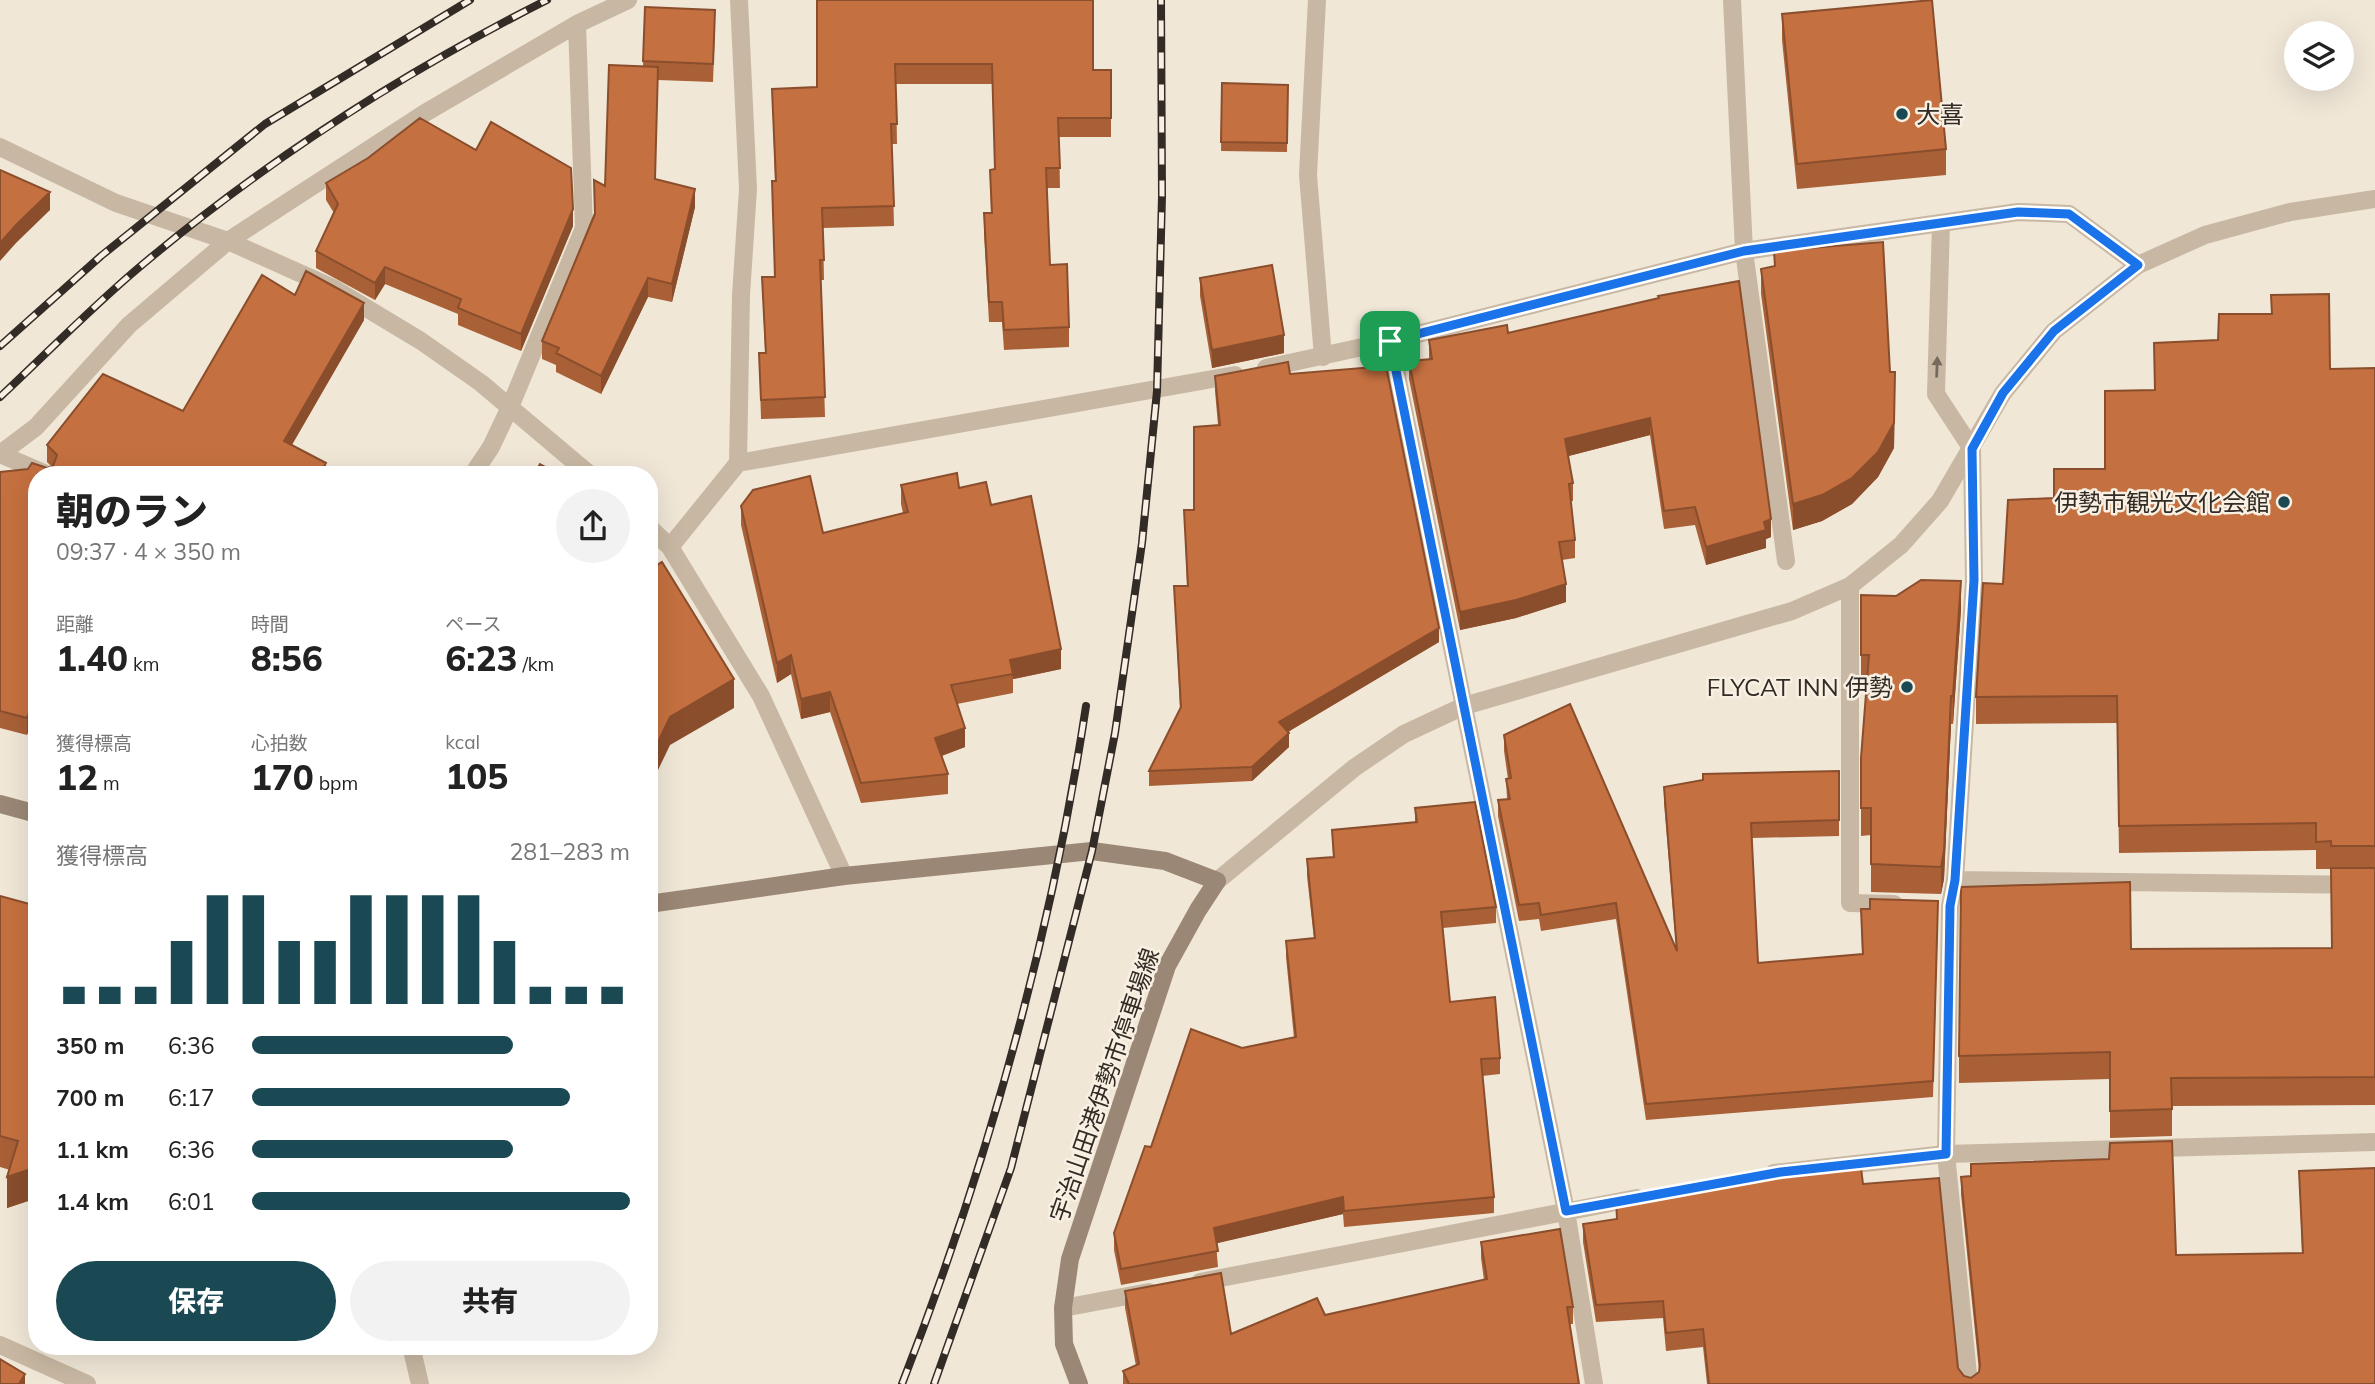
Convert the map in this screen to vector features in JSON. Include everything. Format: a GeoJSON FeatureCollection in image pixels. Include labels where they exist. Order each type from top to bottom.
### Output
{"type":"FeatureCollection","features":[{"type":"Feature","properties":{"kind":"main road"},"geometry":{"type":"LineString","coordinates":[[0,804],[28,812]]}},
{"type":"Feature","properties":{"kind":"main road"},"geometry":{"type":"LineString","coordinates":[[658,903],[844,876],[1092,851],[1165,861],[1217,881]]}},
{"type":"Feature","properties":{"kind":"main road","name":"宇治山田港伊勢市停車場線"},"geometry":{"type":"LineString","coordinates":[[1079,1384],[1064,1343],[1063,1308],[1070,1259],[1167,966],[1217,881]]}},
{"type":"Feature","properties":{"kind":"street"},"geometry":{"type":"LineString","coordinates":[[28,466],[0,454],[36,427],[129,325],[228,241],[425,113],[577,24],[628,0]]}},
{"type":"Feature","properties":{"kind":"street"},"geometry":{"type":"LineString","coordinates":[[670,547],[738,463],[741,295],[748,189],[739,0]]}},
{"type":"Feature","properties":{"kind":"street"},"geometry":{"type":"LineString","coordinates":[[1317,0],[1308,175],[1323,357]]}},
{"type":"Feature","properties":{"kind":"street"},"geometry":{"type":"LineString","coordinates":[[1732,0],[1744,251],[1786,561]]}},
{"type":"Feature","properties":{"kind":"street"},"geometry":{"type":"LineString","coordinates":[[478,466],[491,447],[510,407],[584,228],[577,24]]}},
{"type":"Feature","properties":{"kind":"street"},"geometry":{"type":"LineString","coordinates":[[0,146],[116,203],[228,241],[333,288],[421,341],[510,407],[580,466]]}},
{"type":"Feature","properties":{"kind":"street"},"geometry":{"type":"LineString","coordinates":[[1217,881],[1354,768],[1404,734],[1464,706],[1792,611],[1850,586],[1901,545],[1940,501],[2003,393],[2054,331],[2138,265],[2205,235],[2290,212],[2375,199]]}},
{"type":"Feature","properties":{"kind":"street"},"geometry":{"type":"LineString","coordinates":[[738,463],[1157,391],[1323,357],[1744,251],[2018,212],[2069,214],[2138,265]]}},
{"type":"Feature","properties":{"kind":"street"},"geometry":{"type":"LineString","coordinates":[[1941,223],[1936,394],[1972,449],[1974,580],[1955,880],[1944,906],[1946,1154],[1969,1384]]}},
{"type":"Feature","properties":{"kind":"street"},"geometry":{"type":"LineString","coordinates":[[1390,341],[1566,1211],[1594,1384]]}},
{"type":"Feature","properties":{"kind":"street"},"geometry":{"type":"LineString","coordinates":[[658,536],[670,547],[761,696],[844,876]]}},
{"type":"Feature","properties":{"kind":"street"},"geometry":{"type":"LineString","coordinates":[[1850,586],[1850,903],[1913,905]]}},
{"type":"Feature","properties":{"kind":"street"},"geometry":{"type":"LineString","coordinates":[[1955,880],[2375,885]]}},
{"type":"Feature","properties":{"kind":"street"},"geometry":{"type":"LineString","coordinates":[[1756,1176],[1946,1154],[2375,1142]]}},
{"type":"Feature","properties":{"kind":"street"},"geometry":{"type":"LineString","coordinates":[[1063,1308],[1655,1195]]}},
{"type":"Feature","properties":{"kind":"street"},"geometry":{"type":"LineString","coordinates":[[0,1345],[77,1383]]}},
{"type":"Feature","properties":{"kind":"street"},"geometry":{"type":"LineString","coordinates":[[413,1355],[420,1384]]}},
{"type":"Feature","properties":{"kind":"building"},"geometry":{"type":"Polygon","coordinates":[[[817,0],[1093,0],[1093,70],[1111,70],[1111,118],[1058,118],[1060,168],[1046,168],[1050,265],[1067,264],[1069,327],[1004,330],[1002,302],[989,302],[984,213],[992,213],[990,170],[995,169],[992,64],[895,64],[897,124],[891,124],[894,206],[822,208],[824,260],[820,260],[825,397],[761,400],[759,353],[766,353],[762,277],[775,277],[772,181],[776,181],[772,89],[817,87],[817,0]]]}},
{"type":"Feature","properties":{"kind":"building"},"geometry":{"type":"Polygon","coordinates":[[[1932,0],[1946,149],[1797,164],[1782,14],[1932,0]]]}},
{"type":"Feature","properties":{"kind":"building"},"geometry":{"type":"Polygon","coordinates":[[[645,7],[715,10],[713,64],[643,61],[645,7]]]}},
{"type":"Feature","properties":{"kind":"building"},"geometry":{"type":"Polygon","coordinates":[[[609,65],[658,67],[655,179],[695,189],[672,284],[648,278],[601,376],[556,353],[559,348],[542,341],[595,214],[594,180],[605,186],[609,65]]]}},
{"type":"Feature","properties":{"kind":"building"},"geometry":{"type":"Polygon","coordinates":[[[1222,83],[1288,85],[1287,143],[1221,142],[1222,83]]]}},
{"type":"Feature","properties":{"kind":"building"},"geometry":{"type":"Polygon","coordinates":[[[420,118],[476,150],[491,122],[571,168],[573,209],[521,334],[458,308],[461,299],[385,267],[375,283],[316,251],[338,204],[326,183],[368,158],[420,118]]]}},
{"type":"Feature","properties":{"kind":"building"},"geometry":{"type":"Polygon","coordinates":[[[0,170],[50,192],[0,243],[0,170]]]}},
{"type":"Feature","properties":{"kind":"building"},"geometry":{"type":"Polygon","coordinates":[[[1883,242],[1890,372],[1895,372],[1894,423],[1878,452],[1852,478],[1822,495],[1793,504],[1761,269],[1775,266],[1774,251],[1883,242]]]}},
{"type":"Feature","properties":{"kind":"building"},"geometry":{"type":"Polygon","coordinates":[[[1272,265],[1284,335],[1212,350],[1200,278],[1272,265]]]}},
{"type":"Feature","properties":{"kind":"building"},"geometry":{"type":"Polygon","coordinates":[[[306,271],[364,303],[284,441],[326,463],[324,466],[53,466],[57,455],[47,445],[103,374],[183,411],[262,275],[295,295],[306,271]]]}},
{"type":"Feature","properties":{"kind":"building"},"geometry":{"type":"Polygon","coordinates":[[[1739,281],[1771,519],[1764,522],[1766,530],[1706,547],[1695,507],[1664,511],[1650,418],[1565,439],[1573,483],[1569,484],[1575,540],[1559,542],[1566,584],[1516,600],[1460,612],[1409,361],[1432,359],[1429,340],[1507,325],[1508,333],[1659,298],[1658,296],[1739,281]]]}},
{"type":"Feature","properties":{"kind":"building"},"geometry":{"type":"Polygon","coordinates":[[[2329,294],[2330,369],[2375,368],[2375,846],[2331,846],[2331,841],[2316,842],[2316,823],[2119,826],[2117,696],[1976,697],[1983,583],[2003,584],[2008,500],[2054,498],[2054,469],[2105,469],[2105,391],[2155,390],[2154,343],[2218,340],[2219,314],[2272,314],[2271,295],[2329,294]]]}},
{"type":"Feature","properties":{"kind":"building"},"geometry":{"type":"Polygon","coordinates":[[[1288,362],[1290,374],[1386,366],[1439,628],[1279,722],[1289,733],[1252,767],[1149,771],[1181,707],[1174,586],[1188,586],[1184,510],[1194,510],[1194,427],[1220,425],[1215,376],[1288,362]]]}},
{"type":"Feature","properties":{"kind":"building"},"geometry":{"type":"Polygon","coordinates":[[[28,469],[27,718],[0,711],[0,472],[28,469]]]}},
{"type":"Feature","properties":{"kind":"building"},"geometry":{"type":"Polygon","coordinates":[[[957,473],[959,488],[986,482],[991,505],[1031,496],[1061,649],[1010,660],[1013,674],[951,685],[965,728],[935,738],[948,774],[861,783],[830,692],[801,699],[791,655],[777,663],[741,506],[753,490],[810,476],[823,533],[908,512],[901,485],[957,473]]]}},
{"type":"Feature","properties":{"kind":"building"},"geometry":{"type":"Polygon","coordinates":[[[662,562],[734,679],[670,717],[658,742],[658,564],[662,562]]]}},
{"type":"Feature","properties":{"kind":"building"},"geometry":{"type":"Polygon","coordinates":[[[1921,580],[1961,581],[1951,696],[1944,851],[1941,867],[1871,864],[1871,808],[1861,808],[1861,758],[1869,655],[1861,655],[1861,595],[1896,596],[1921,580]]]}},
{"type":"Feature","properties":{"kind":"building"},"geometry":{"type":"Polygon","coordinates":[[[1570,704],[1677,951],[1664,787],[1703,780],[1703,774],[1839,771],[1839,820],[1751,823],[1758,963],[1863,954],[1861,909],[1870,909],[1870,899],[1938,901],[1933,1081],[1646,1104],[1616,903],[1541,915],[1539,903],[1519,905],[1498,800],[1510,799],[1506,779],[1511,778],[1504,735],[1570,704]]]}},
{"type":"Feature","properties":{"kind":"building"},"geometry":{"type":"Polygon","coordinates":[[[1475,802],[1496,907],[1441,912],[1450,1002],[1495,997],[1500,1058],[1481,1059],[1494,1197],[1344,1211],[1343,1197],[1214,1228],[1218,1251],[1121,1269],[1114,1233],[1145,1146],[1151,1147],[1191,1029],[1242,1048],[1296,1037],[1286,941],[1315,938],[1307,859],[1334,857],[1332,830],[1417,822],[1415,808],[1475,802]]]}},
{"type":"Feature","properties":{"kind":"building"},"geometry":{"type":"Polygon","coordinates":[[[2331,868],[2375,868],[2375,1077],[2171,1078],[2172,1109],[2110,1111],[2110,1052],[1959,1056],[1961,887],[2130,882],[2131,949],[2332,948],[2331,868]]]}},
{"type":"Feature","properties":{"kind":"building"},"geometry":{"type":"Polygon","coordinates":[[[0,896],[28,904],[28,1170],[7,1177],[18,1141],[0,1136],[0,896]]]}},
{"type":"Feature","properties":{"kind":"building"},"geometry":{"type":"Polygon","coordinates":[[[2172,1141],[2176,1255],[2303,1253],[2299,1171],[2375,1168],[2375,1384],[1709,1384],[1703,1329],[1666,1333],[1663,1301],[1596,1305],[1583,1224],[1617,1219],[1616,1197],[1751,1172],[1861,1168],[1863,1184],[1939,1178],[1958,1368],[1964,1376],[1971,1378],[1979,1372],[1980,1365],[1961,1177],[1971,1176],[1971,1164],[2109,1159],[2110,1143],[2172,1141]]]}},
{"type":"Feature","properties":{"kind":"building"},"geometry":{"type":"Polygon","coordinates":[[[1560,1229],[1573,1307],[1567,1307],[1579,1384],[1129,1384],[1123,1371],[1139,1364],[1125,1291],[1221,1273],[1231,1334],[1317,1298],[1325,1315],[1487,1279],[1481,1242],[1560,1229]]]}},
{"type":"Feature","properties":{"kind":"building"},"geometry":{"type":"Polygon","coordinates":[[[0,1359],[25,1374],[19,1384],[0,1384],[0,1359]]]}},
{"type":"Feature","properties":{"kind":"railway"},"geometry":{"type":"LineString","coordinates":[[0,346],[101,256],[265,124],[470,0]]}},
{"type":"Feature","properties":{"kind":"railway"},"geometry":{"type":"LineString","coordinates":[[0,397],[119,285],[232,194],[386,90],[547,0]]}},
{"type":"Feature","properties":{"kind":"railway"},"geometry":{"type":"LineString","coordinates":[[934,1384],[1011,1168],[1092,851],[1115,733],[1142,543],[1157,391],[1162,196],[1161,0]]}},
{"type":"Feature","properties":{"kind":"railway"},"geometry":{"type":"LineString","coordinates":[[902,1384],[962,1219],[1013,1050],[1054,879],[1086,706]]}},
{"type":"Feature","properties":{"kind":"place","name":"大喜"},"geometry":{"type":"Point","coordinates":[1902,114]}},
{"type":"Feature","properties":{"kind":"place","name":"伊勢市観光文化会館"},"geometry":{"type":"Point","coordinates":[2284,502]}},
{"type":"Feature","properties":{"kind":"place","name":"FLYCAT INN 伊勢"},"geometry":{"type":"Point","coordinates":[1907,687]}},
{"type":"Feature","properties":{"kind":"route"},"geometry":{"type":"LineString","coordinates":[[2018,212],[2069,214],[2138,265],[2054,331],[2003,393],[1972,449],[1974,580],[1955,880],[1950,906],[1946,1154],[1781,1172],[1566,1211],[1390,341],[1744,251],[2018,212]]}}]}
